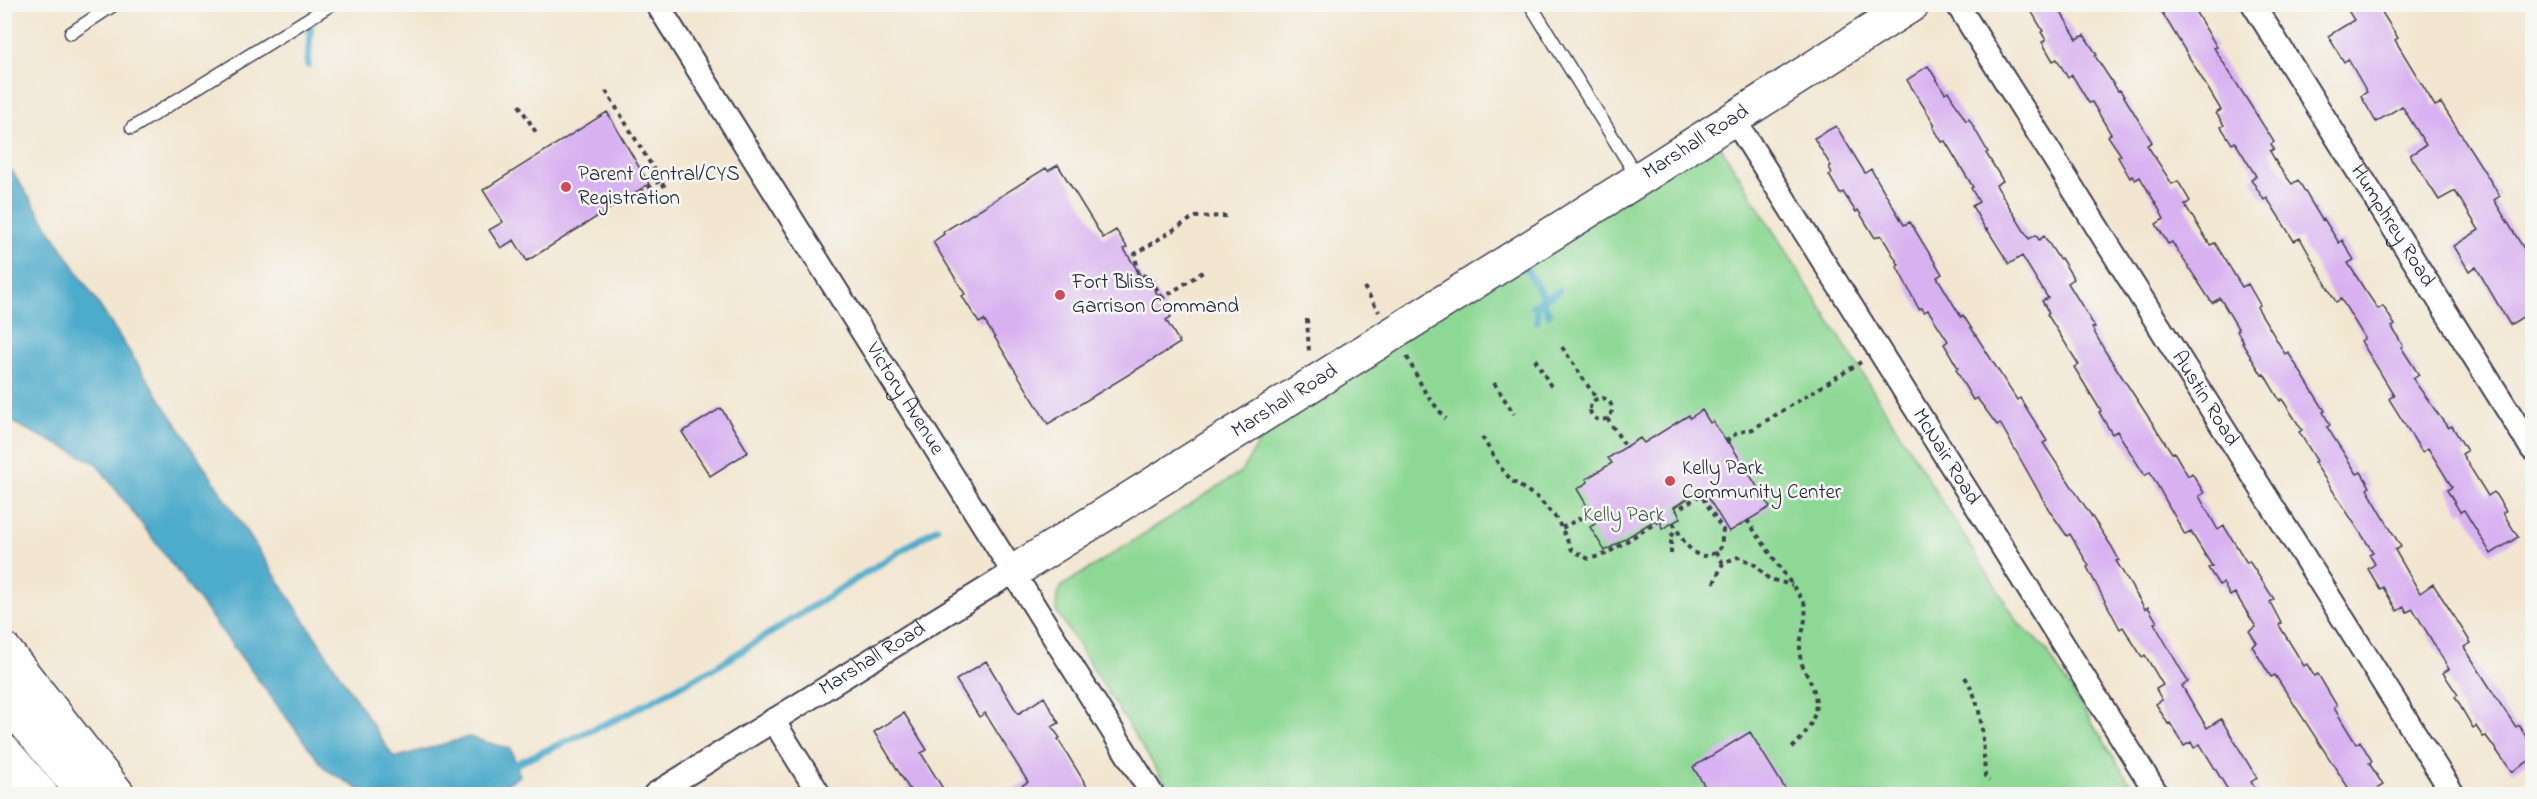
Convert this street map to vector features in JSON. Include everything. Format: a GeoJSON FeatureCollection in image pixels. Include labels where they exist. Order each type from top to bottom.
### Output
{"type":"FeatureCollection","features":[{"type":"Feature","properties":{"kind":"main road","name":"Marshall Road"},"geometry":{"type":"LineString","coordinates":[[1013,572],[1913,4]]}},
{"type":"Feature","properties":{"kind":"main road"},"geometry":{"type":"LineString","coordinates":[[4,649],[118,795]]}},
{"type":"Feature","properties":{"kind":"main road"},"geometry":{"type":"LineString","coordinates":[[4,698],[84,795]]}},
{"type":"Feature","properties":{"kind":"main road"},"geometry":{"type":"LineString","coordinates":[[4,751],[41,795]]}},
{"type":"Feature","properties":{"kind":"main road"},"geometry":{"type":"LineString","coordinates":[[4,788],[10,795]]}},
{"type":"Feature","properties":{"kind":"street","name":"Victory Avenue"},"geometry":{"type":"LineString","coordinates":[[657,4],[1152,795]]}},
{"type":"Feature","properties":{"kind":"street","name":"Austin Road"},"geometry":{"type":"LineString","coordinates":[[1957,4],[2453,795]]}},
{"type":"Feature","properties":{"kind":"street","name":"Humphrey Road"},"geometry":{"type":"LineString","coordinates":[[2253,4],[2532,449]]}},
{"type":"Feature","properties":{"kind":"street","name":"McNair Road"},"geometry":{"type":"LineString","coordinates":[[1734,119],[2157,795]]}},
{"type":"Feature","properties":{"kind":"street","name":"Marshall Road"},"geometry":{"type":"LineString","coordinates":[[655,795],[1013,572]]}},
{"type":"Feature","properties":{"kind":"street"},"geometry":{"type":"LineString","coordinates":[[773,720],[819,795]]}},
{"type":"Feature","properties":{"kind":"lane"},"geometry":{"type":"LineString","coordinates":[[71,33],[115,4]]}},
{"type":"Feature","properties":{"kind":"lane"},"geometry":{"type":"LineString","coordinates":[[132,128],[332,4]]}},
{"type":"Feature","properties":{"kind":"lane"},"geometry":{"type":"LineString","coordinates":[[1530,4],[1639,179]]}},
{"type":"Feature","properties":{"kind":"path"},"geometry":{"type":"LineString","coordinates":[[606,91],[666,189]]}},
{"type":"Feature","properties":{"kind":"path"},"geometry":{"type":"LineString","coordinates":[[519,105],[537,134]]}},
{"type":"Feature","properties":{"kind":"path"},"geometry":{"type":"LineString","coordinates":[[625,202],[661,180]]}},
{"type":"Feature","properties":{"kind":"path"},"geometry":{"type":"LineString","coordinates":[[1203,273],[1161,299],[1151,279],[1138,273],[1135,254],[1194,217],[1230,216]]}},
{"type":"Feature","properties":{"kind":"path"},"geometry":{"type":"LineString","coordinates":[[1307,319],[1309,352]]}},
{"type":"Feature","properties":{"kind":"path"},"geometry":{"type":"LineString","coordinates":[[1562,346],[1596,398]]}},
{"type":"Feature","properties":{"kind":"path"},"geometry":{"type":"LineString","coordinates":[[1726,441],[1737,434],[1753,429],[1879,351]]}},
{"type":"Feature","properties":{"kind":"path"},"geometry":{"type":"LineString","coordinates":[[1535,359],[1553,390]]}},
{"type":"Feature","properties":{"kind":"path"},"geometry":{"type":"LineString","coordinates":[[1494,383],[1514,414]]}},
{"type":"Feature","properties":{"kind":"path"},"geometry":{"type":"LineString","coordinates":[[1596,398],[1604,398],[1610,403],[1612,411],[1607,418],[1597,419],[1592,415],[1591,404],[1596,398]]}},
{"type":"Feature","properties":{"kind":"path"},"geometry":{"type":"LineString","coordinates":[[1607,418],[1626,447]]}},
{"type":"Feature","properties":{"kind":"path"},"geometry":{"type":"LineString","coordinates":[[1482,437],[1506,475],[1538,498],[1562,528],[1572,550],[1589,559],[1606,554],[1659,521]]}},
{"type":"Feature","properties":{"kind":"path"},"geometry":{"type":"LineString","coordinates":[[1673,523],[1689,550],[1697,555],[1708,555],[1721,547],[1723,530],[1701,495],[1676,510]]}},
{"type":"Feature","properties":{"kind":"path"},"geometry":{"type":"LineString","coordinates":[[1562,528],[1588,514]]}},
{"type":"Feature","properties":{"kind":"path"},"geometry":{"type":"LineString","coordinates":[[1748,520],[1804,602],[1807,611],[1799,642],[1800,656],[1802,667],[1815,693],[1815,717],[1809,729],[1791,749]]}},
{"type":"Feature","properties":{"kind":"path"},"geometry":{"type":"LineString","coordinates":[[1671,554],[1671,536],[1677,530]]}},
{"type":"Feature","properties":{"kind":"path"},"geometry":{"type":"LineString","coordinates":[[1715,552],[1723,563]]}},
{"type":"Feature","properties":{"kind":"path"},"geometry":{"type":"LineString","coordinates":[[1714,582],[1723,563],[1730,559],[1746,558],[1769,579],[1792,585]]}},
{"type":"Feature","properties":{"kind":"path"},"geometry":{"type":"LineString","coordinates":[[1965,677],[1975,693],[1980,714],[1985,776],[1989,781]]}},
{"type":"Feature","properties":{"kind":"green space","name":"Kelly Park"},"geometry":{"type":"Polygon","coordinates":[[[1712,133],[2019,624],[2044,647],[2137,794],[1172,794],[1056,610],[1057,595],[1062,586],[1241,472],[1284,401],[1712,133]]]}},
{"type":"Feature","properties":{"kind":"water"},"geometry":{"type":"Polygon","coordinates":[[[4,159],[394,758],[469,737],[511,749],[520,776],[489,794],[367,794],[325,769],[96,463],[14,423],[5,415],[4,159]]]}},
{"type":"Feature","properties":{"kind":"building"},"geometry":{"type":"Polygon","coordinates":[[[2027,4],[2056,4],[2077,39],[2084,35],[2097,55],[2095,56],[2118,91],[2120,90],[2152,142],[2147,145],[2172,184],[2178,181],[2190,201],[2185,205],[2210,245],[2215,243],[2242,287],[2248,284],[2260,305],[2257,307],[2285,354],[2288,352],[2325,411],[2323,412],[2330,425],[2327,427],[2357,474],[2361,472],[2370,487],[2367,489],[2401,547],[2395,550],[2420,593],[2433,584],[2471,643],[2464,647],[2516,727],[2519,725],[2532,747],[2532,759],[2512,772],[2486,736],[2483,737],[2476,726],[2473,728],[2455,697],[2458,695],[2443,673],[2449,669],[2413,609],[2407,612],[2404,607],[2397,611],[2383,587],[2380,589],[2368,569],[2375,564],[2369,554],[2373,552],[2314,462],[2317,461],[2299,432],[2302,430],[2242,343],[2244,342],[2237,331],[2239,330],[2220,298],[2212,303],[2172,242],[2168,244],[2156,224],[2164,219],[2159,209],[2140,177],[2135,180],[2132,176],[2130,178],[2118,157],[2121,155],[2108,136],[2111,134],[2092,102],[2089,103],[2072,75],[2068,78],[2057,59],[2053,61],[2042,42],[2046,40],[2041,32],[2043,31],[2027,4]]]}},
{"type":"Feature","properties":{"kind":"building"},"geometry":{"type":"Polygon","coordinates":[[[2157,4],[2190,4],[2195,11],[2217,47],[2214,48],[2274,142],[2271,144],[2274,149],[2270,151],[2279,167],[2292,184],[2298,180],[2322,220],[2324,219],[2339,243],[2342,240],[2354,260],[2348,263],[2378,309],[2383,306],[2395,325],[2392,327],[2403,346],[2401,347],[2419,375],[2413,379],[2448,428],[2452,426],[2467,451],[2462,454],[2488,496],[2494,492],[2506,511],[2503,513],[2518,537],[2491,554],[2464,510],[2460,512],[2447,490],[2452,487],[2428,448],[2422,452],[2389,399],[2394,395],[2361,341],[2365,338],[2341,299],[2336,302],[2300,238],[2294,241],[2267,198],[2264,200],[2251,179],[2256,176],[2235,142],[2232,144],[2221,127],[2224,125],[2216,113],[2221,110],[2157,4]]]}},
{"type":"Feature","properties":{"kind":"building"},"geometry":{"type":"Polygon","coordinates":[[[2344,4],[2377,4],[2398,38],[2395,40],[2435,106],[2441,103],[2500,196],[2494,200],[2532,262],[2532,311],[2510,325],[2476,267],[2469,271],[2454,246],[2479,230],[2455,191],[2439,200],[2410,155],[2426,145],[2402,106],[2376,122],[2361,96],[2367,92],[2348,59],[2344,62],[2328,36],[2354,20],[2344,4]]]}},
{"type":"Feature","properties":{"kind":"building"},"geometry":{"type":"Polygon","coordinates":[[[1928,66],[1945,93],[1948,91],[1966,121],[1969,119],[2003,181],[1996,185],[2029,239],[2036,235],[2039,240],[2044,236],[2059,259],[2061,258],[2074,279],[2068,283],[2095,327],[2092,328],[2105,351],[2188,476],[2192,473],[2204,493],[2199,496],[2218,530],[2224,526],[2247,563],[2249,561],[2274,599],[2270,602],[2281,623],[2279,625],[2304,666],[2307,664],[2314,676],[2318,674],[2337,706],[2334,708],[2356,744],[2360,741],[2372,761],[2369,763],[2383,785],[2378,788],[2382,795],[2353,795],[2275,675],[2271,677],[2252,646],[2257,643],[2249,631],[2256,627],[2235,593],[2230,596],[2223,583],[2219,585],[2208,568],[2212,566],[2191,532],[2185,535],[2150,472],[2145,476],[2117,431],[2112,434],[2074,367],[2079,365],[2047,314],[2049,313],[2042,301],[2048,298],[2022,256],[2009,264],[1986,230],[1972,206],[1979,202],[1971,188],[1973,187],[1945,141],[1942,142],[1933,127],[1935,125],[1907,80],[1928,66]]]}},
{"type":"Feature","properties":{"kind":"building","name":"Parent Central/CYS Registration"},"geometry":{"type":"Polygon","coordinates":[[[607,112],[649,184],[527,261],[514,240],[501,248],[489,230],[503,222],[483,190],[607,112]]]}},
{"type":"Feature","properties":{"kind":"building"},"geometry":{"type":"Polygon","coordinates":[[[1836,126],[1865,173],[1871,169],[1904,225],[1910,222],[1942,274],[1937,277],[1961,317],[1963,315],[2017,400],[2020,398],[2047,441],[2043,443],[2112,547],[2119,560],[2116,561],[2145,609],[2148,607],[2157,622],[2154,623],[2188,682],[2182,686],[2207,728],[2221,719],[2257,778],[2251,782],[2259,795],[2231,795],[2200,744],[2194,748],[2191,742],[2184,746],[2170,723],[2168,724],[2156,704],[2162,700],[2156,689],[2163,685],[2145,655],[2142,657],[2123,627],[2120,629],[2087,567],[2089,566],[2070,534],[2067,536],[2049,510],[2000,423],[1997,425],[1977,398],[1973,400],[1944,344],[1948,341],[1928,310],[1924,312],[1922,308],[1919,309],[1897,267],[1899,265],[1881,235],[1875,238],[1858,210],[1856,212],[1843,192],[1840,194],[1829,175],[1832,173],[1829,167],[1831,166],[1814,138],[1836,126]]]}},
{"type":"Feature","properties":{"kind":"building","name":"Fort Bliss Garrison Command"},"geometry":{"type":"Polygon","coordinates":[[[1058,165],[1103,238],[1116,230],[1127,247],[1124,249],[1146,284],[1150,282],[1171,317],[1166,320],[1180,343],[1048,424],[984,320],[979,323],[962,296],[965,294],[933,242],[944,234],[943,232],[1046,168],[1048,171],[1058,165]]]}},
{"type":"Feature","properties":{"kind":"building"},"geometry":{"type":"Polygon","coordinates":[[[721,408],[748,452],[710,476],[682,432],[721,408]]]}},
{"type":"Feature","properties":{"kind":"building","name":"Kelly Park Community Center"},"geometry":{"type":"Polygon","coordinates":[[[1702,410],[1710,423],[1713,421],[1727,443],[1729,442],[1770,507],[1729,532],[1703,489],[1674,507],[1681,518],[1662,529],[1660,517],[1605,551],[1590,527],[1595,524],[1583,506],[1586,504],[1577,489],[1588,482],[1586,479],[1612,463],[1608,458],[1640,438],[1644,443],[1689,415],[1690,418],[1702,410]]]}},
{"type":"Feature","properties":{"kind":"building"},"geometry":{"type":"Polygon","coordinates":[[[986,661],[1018,714],[1044,697],[1059,723],[1052,727],[1088,788],[1079,795],[1006,795],[1028,782],[985,713],[979,717],[956,680],[986,661]]]}},
{"type":"Feature","properties":{"kind":"building"},"geometry":{"type":"Polygon","coordinates":[[[904,713],[927,750],[921,753],[947,795],[913,795],[874,732],[904,713]]]}},
{"type":"Feature","properties":{"kind":"building"},"geometry":{"type":"Polygon","coordinates":[[[1750,732],[1789,795],[1710,795],[1693,767],[1750,732]]]}},
{"type":"Feature","properties":{"kind":"waterway"},"geometry":{"type":"LineString","coordinates":[[308,65],[311,18]]}},
{"type":"Feature","properties":{"kind":"waterway"},"geometry":{"type":"LineString","coordinates":[[1522,262],[1545,299]]}},
{"type":"Feature","properties":{"kind":"waterway"},"geometry":{"type":"LineString","coordinates":[[1533,306],[1559,291]]}},
{"type":"Feature","properties":{"kind":"waterway"},"geometry":{"type":"LineString","coordinates":[[1542,301],[1549,314]]}},
{"type":"Feature","properties":{"kind":"waterway"},"geometry":{"type":"LineString","coordinates":[[1537,304],[1537,321]]}},
{"type":"Feature","properties":{"kind":"waterway"},"geometry":{"type":"LineString","coordinates":[[516,764],[623,716],[716,667],[937,528]]}},
{"type":"Feature","properties":{"kind":"place","name":"Parent Central/CYS Registration"},"geometry":{"type":"Point","coordinates":[566,187]}},
{"type":"Feature","properties":{"kind":"place","name":"Fort Bliss Garrison Command"},"geometry":{"type":"Point","coordinates":[1060,295]}},
{"type":"Feature","properties":{"kind":"place","name":"Kelly Park Community Center"},"geometry":{"type":"Point","coordinates":[1670,481]}}]}
